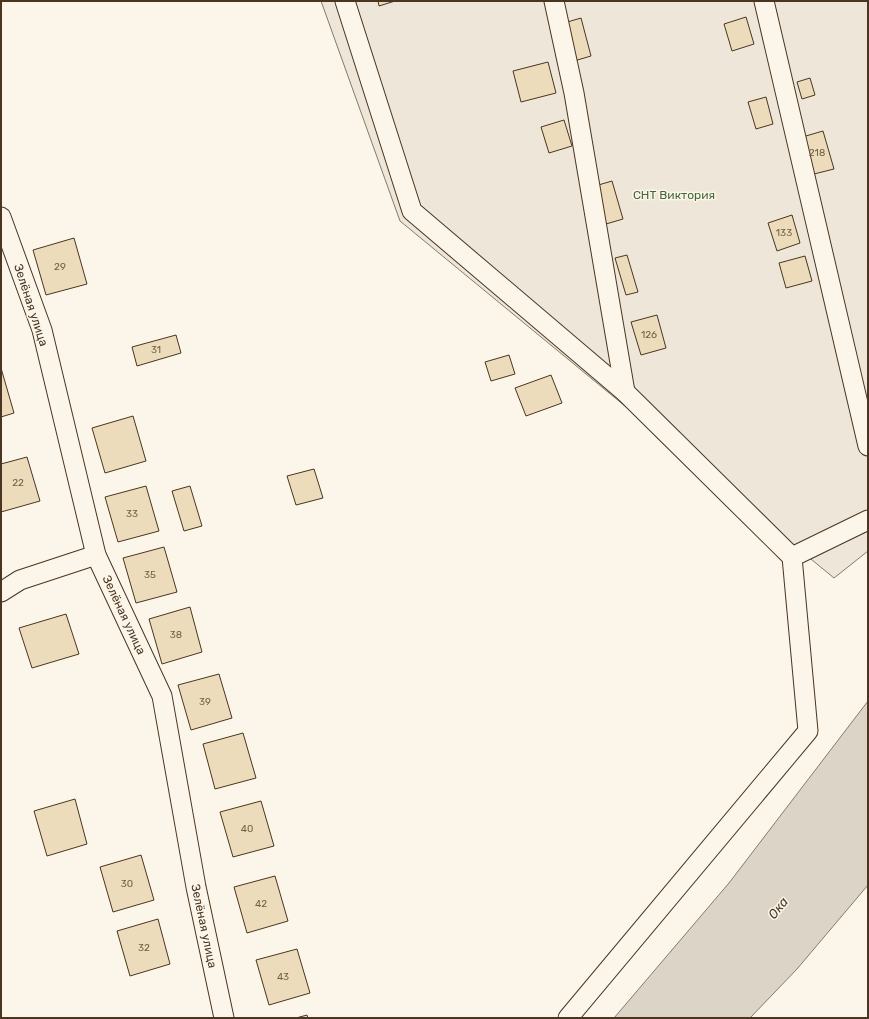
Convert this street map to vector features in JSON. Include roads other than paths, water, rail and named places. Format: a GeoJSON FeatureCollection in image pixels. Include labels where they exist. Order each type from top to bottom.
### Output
{"type":"FeatureCollection","features":[{"type":"Feature","properties":{"kind":"street"},"geometry":{"type":"LineString","coordinates":[[345,1],[412,211],[625,392],[792,558],[808,732],[568,1018]]}},
{"type":"Feature","properties":{"kind":"street"},"geometry":{"type":"LineString","coordinates":[[554,1],[574,93],[625,392]]}},
{"type":"Feature","properties":{"kind":"street"},"geometry":{"type":"LineString","coordinates":[[764,1],[868,446]]}},
{"type":"Feature","properties":{"kind":"street","name":"Зелёная улица"},"geometry":{"type":"LineString","coordinates":[[1,217],[42,330],[96,555],[162,696],[196,887],[224,1018]]}},
{"type":"Feature","properties":{"kind":"street"},"geometry":{"type":"LineString","coordinates":[[792,558],[868,520]]}},
{"type":"Feature","properties":{"kind":"street"},"geometry":{"type":"LineString","coordinates":[[1,592],[20,580],[96,555]]}},
{"type":"Feature","properties":{"kind":"water","name":"Ока"},"geometry":{"type":"Polygon","coordinates":[[[868,701],[868,885],[797,969],[750,1018],[614,1018],[729,883],[868,701]]]}},
{"type":"Feature","properties":{"kind":"park label","name":"СНТ Виктория"},"geometry":{"type":"Point","coordinates":[674,195]}}]}
